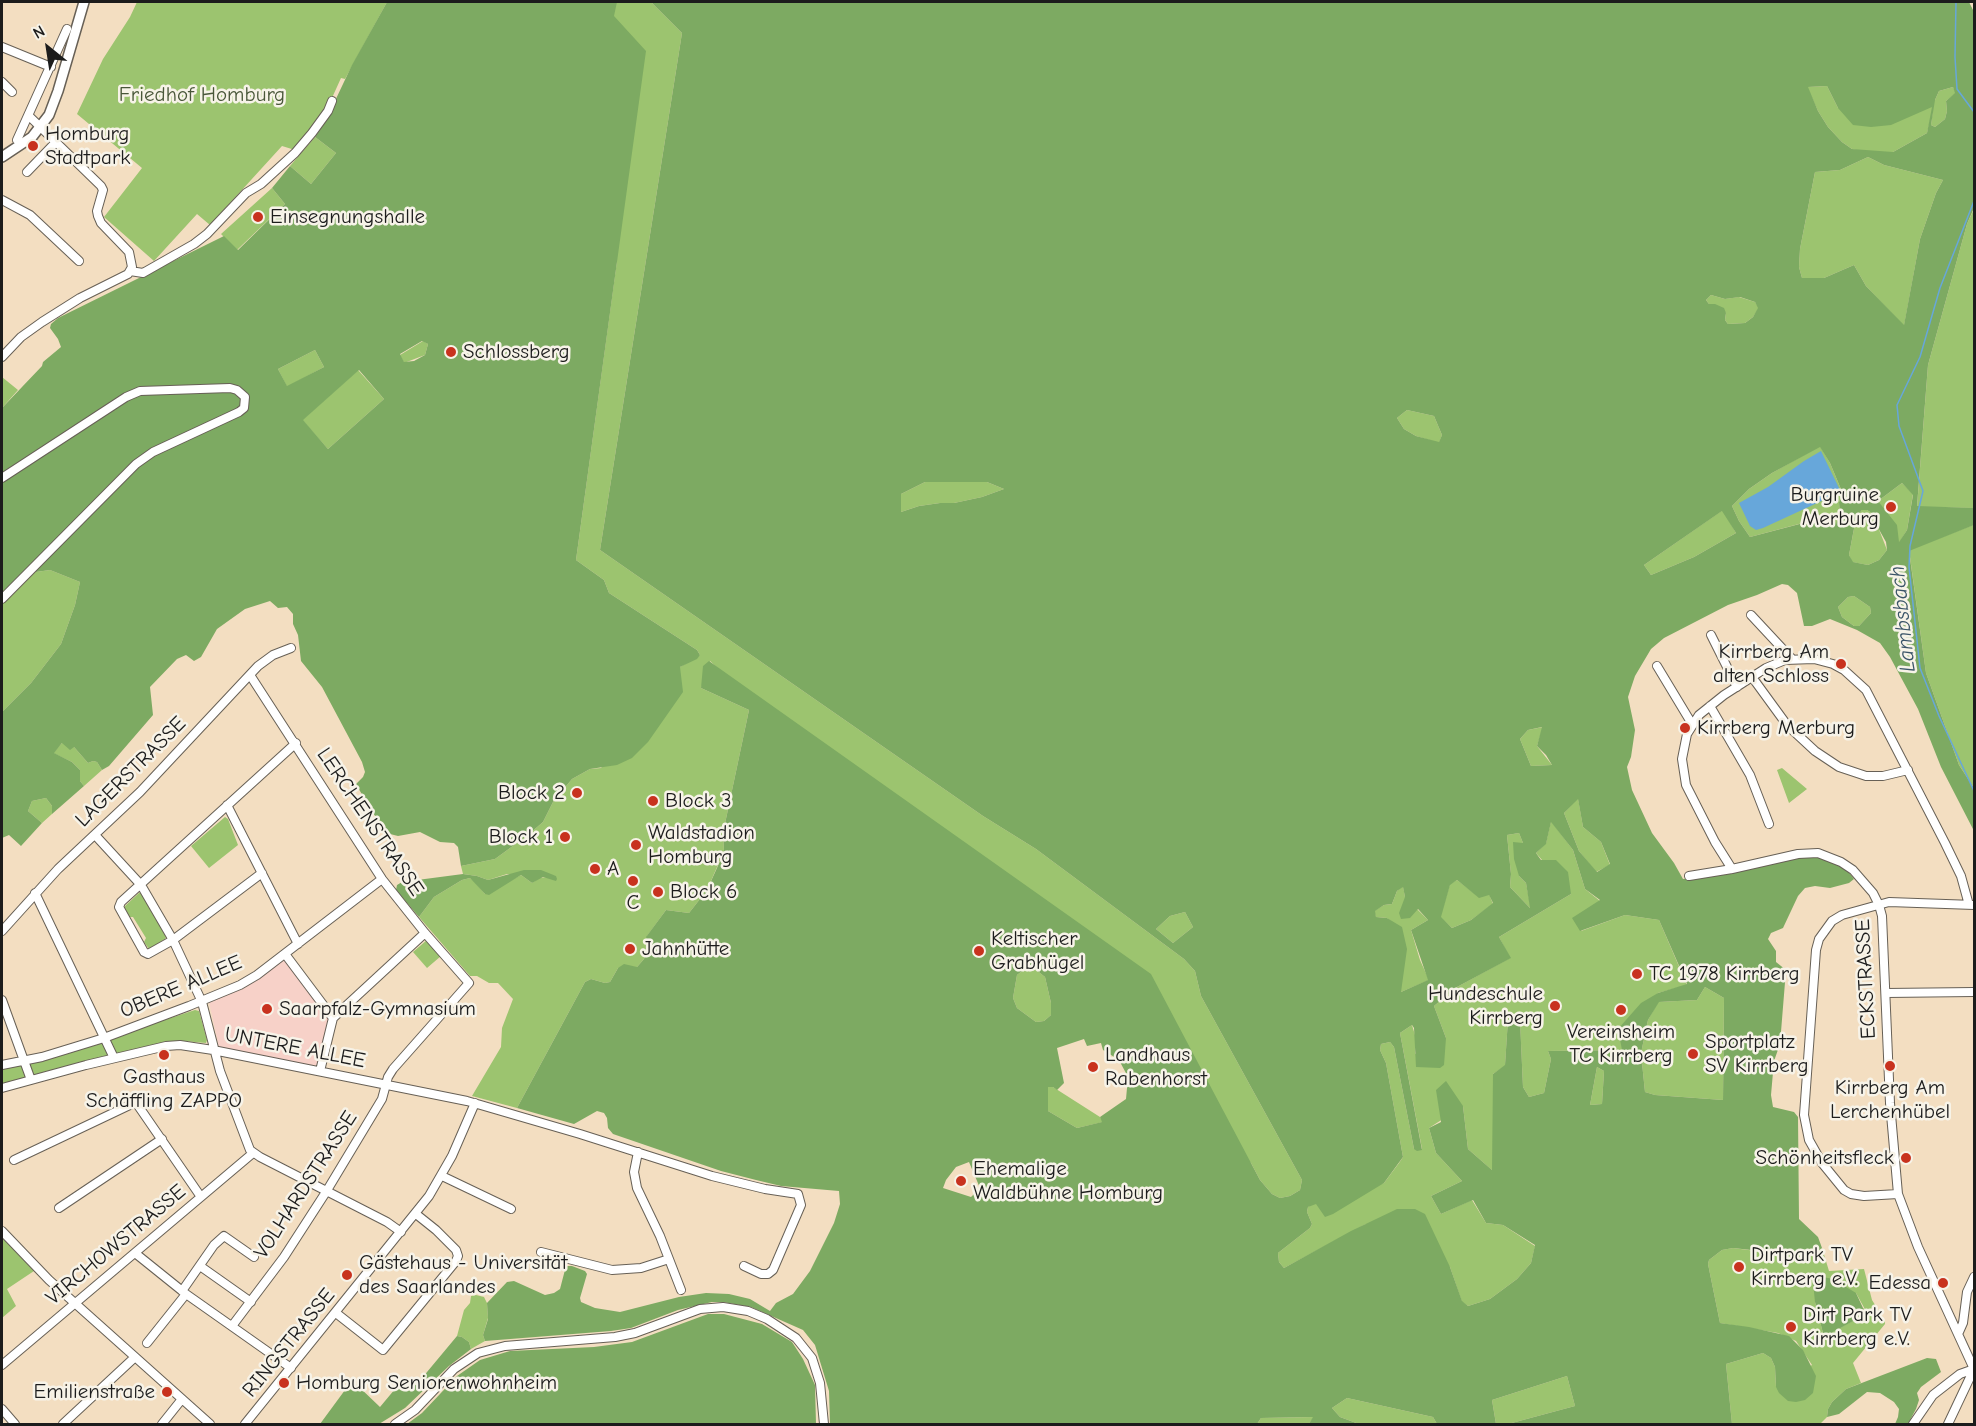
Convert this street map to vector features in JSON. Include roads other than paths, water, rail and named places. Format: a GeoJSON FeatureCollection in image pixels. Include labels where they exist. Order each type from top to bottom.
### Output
{"type":"FeatureCollection","features":[{"type":"Feature","properties":{"kind":"main road"},"geometry":{"type":"LineString","coordinates":[[2,157],[25,142],[41,127],[53,106],[64,49],[84,2]]}},
{"type":"Feature","properties":{"kind":"street"},"geometry":{"type":"LineString","coordinates":[[17,140],[51,68],[64,49],[67,29]]}},
{"type":"Feature","properties":{"kind":"street"},"geometry":{"type":"LineString","coordinates":[[2,47],[51,68]]}},
{"type":"Feature","properties":{"kind":"street"},"geometry":{"type":"LineString","coordinates":[[2,82],[12,92]]}},
{"type":"Feature","properties":{"kind":"street"},"geometry":{"type":"LineString","coordinates":[[130,271],[143,273],[207,234],[246,193],[261,184],[296,153],[318,126],[332,101]]}},
{"type":"Feature","properties":{"kind":"street"},"geometry":{"type":"LineString","coordinates":[[2,357],[21,337],[42,322],[80,298],[128,274],[132,267],[129,252],[101,223],[98,216],[97,211],[103,190],[101,186],[29,116]]}},
{"type":"Feature","properties":{"kind":"street"},"geometry":{"type":"LineString","coordinates":[[27,172],[56,141]]}},
{"type":"Feature","properties":{"kind":"street"},"geometry":{"type":"LineString","coordinates":[[2,200],[30,215],[79,261]]}},
{"type":"Feature","properties":{"kind":"street"},"geometry":{"type":"LineString","coordinates":[[2,478],[126,397],[140,391],[230,388],[237,390],[245,398],[244,408],[239,412],[153,452],[136,464],[2,599]]}},
{"type":"Feature","properties":{"kind":"street"},"geometry":{"type":"LineString","coordinates":[[1751,615],[1792,659]]}},
{"type":"Feature","properties":{"kind":"street"},"geometry":{"type":"LineString","coordinates":[[1711,634],[1737,687]]}},
{"type":"Feature","properties":{"kind":"street","name":"LAGERSTRASSE"},"geometry":{"type":"LineString","coordinates":[[2,931],[58,869],[140,792],[250,675],[273,655],[291,648]]}},
{"type":"Feature","properties":{"kind":"street"},"geometry":{"type":"LineString","coordinates":[[1732,869],[1711,834],[1686,784],[1682,759],[1683,746],[1692,724],[1710,706],[1776,663],[1792,659],[1822,660],[1844,670],[1866,690],[1961,876],[1972,905],[1893,902],[1842,915],[1832,921],[1819,939],[1816,950],[1804,1115],[1806,1128],[1814,1151],[1844,1190],[1851,1194],[1898,1194]]}},
{"type":"Feature","properties":{"kind":"street"},"geometry":{"type":"LineString","coordinates":[[1657,666],[1692,724]]}},
{"type":"Feature","properties":{"kind":"street","name":"LERCHENSTRASSE"},"geometry":{"type":"LineString","coordinates":[[250,675],[382,879],[469,983]]}},
{"type":"Feature","properties":{"kind":"street"},"geometry":{"type":"LineString","coordinates":[[1752,677],[1787,725],[1815,751],[1839,767],[1866,776],[1883,776],[1908,770]]}},
{"type":"Feature","properties":{"kind":"street"},"geometry":{"type":"LineString","coordinates":[[1710,706],[1750,775],[1769,824]]}},
{"type":"Feature","properties":{"kind":"street"},"geometry":{"type":"LineString","coordinates":[[261,873],[173,940],[148,954],[144,952],[119,907],[121,902],[296,743]]}},
{"type":"Feature","properties":{"kind":"street"},"geometry":{"type":"LineString","coordinates":[[227,805],[298,944]]}},
{"type":"Feature","properties":{"kind":"street"},"geometry":{"type":"LineString","coordinates":[[95,835],[141,885],[173,940],[202,1002],[213,1050],[247,1145],[253,1153],[387,1222],[401,1232]]}},
{"type":"Feature","properties":{"kind":"street","name":"ECKSTRASSE"},"geometry":{"type":"LineString","coordinates":[[1689,876],[1798,854],[1818,853],[1841,862],[1853,870],[1869,887],[1882,916],[1890,1103],[1898,1194],[1918,1247],[1959,1332],[1974,1369]]}},
{"type":"Feature","properties":{"kind":"street","name":"OBERE ALLEE"},"geometry":{"type":"LineString","coordinates":[[2,1065],[25,1061],[104,1038],[202,1002],[249,980],[382,879]]}},
{"type":"Feature","properties":{"kind":"street"},"geometry":{"type":"LineString","coordinates":[[35,893],[114,1058]]}},
{"type":"Feature","properties":{"kind":"street"},"geometry":{"type":"LineString","coordinates":[[320,1071],[333,1018],[425,933]]}},
{"type":"Feature","properties":{"kind":"street"},"geometry":{"type":"LineString","coordinates":[[285,954],[333,1018]]}},
{"type":"Feature","properties":{"kind":"street","name":"VOLHARDSTRASSE"},"geometry":{"type":"LineString","coordinates":[[232,1326],[284,1257],[326,1192],[382,1099],[393,1068],[469,983]]}},
{"type":"Feature","properties":{"kind":"street"},"geometry":{"type":"LineString","coordinates":[[1886,993],[1974,992]]}},
{"type":"Feature","properties":{"kind":"street"},"geometry":{"type":"LineString","coordinates":[[2,1000],[31,1080]]}},
{"type":"Feature","properties":{"kind":"street","name":"UNTERE ALLEE"},"geometry":{"type":"LineString","coordinates":[[2,1088],[114,1058],[174,1045],[213,1050],[475,1102],[741,1184],[798,1194],[801,1205],[773,1270],[761,1275],[744,1266]]}},
{"type":"Feature","properties":{"kind":"street","name":"RINGSTRASSE"},"geometry":{"type":"LineString","coordinates":[[245,1425],[416,1214],[442,1176],[475,1102]]}},
{"type":"Feature","properties":{"kind":"street"},"geometry":{"type":"LineString","coordinates":[[14,1160],[132,1104],[138,1104],[201,1197]]}},
{"type":"Feature","properties":{"kind":"street"},"geometry":{"type":"LineString","coordinates":[[58,1208],[162,1139]]}},
{"type":"Feature","properties":{"kind":"street"},"geometry":{"type":"LineString","coordinates":[[638,1152],[634,1180],[681,1290]]}},
{"type":"Feature","properties":{"kind":"street","name":"VIRCHOWSTRASSE"},"geometry":{"type":"LineString","coordinates":[[2,1365],[253,1153]]}},
{"type":"Feature","properties":{"kind":"street"},"geometry":{"type":"LineString","coordinates":[[442,1176],[511,1209]]}},
{"type":"Feature","properties":{"kind":"street"},"geometry":{"type":"LineString","coordinates":[[336,1313],[383,1350],[458,1256],[456,1250],[446,1239],[416,1214]]}},
{"type":"Feature","properties":{"kind":"street"},"geometry":{"type":"LineString","coordinates":[[2,1231],[36,1268],[210,1425]]}},
{"type":"Feature","properties":{"kind":"street","name":"VOLHARDSTRASSE"},"geometry":{"type":"LineString","coordinates":[[147,1342],[184,1292],[214,1245],[224,1236],[254,1257]]}},
{"type":"Feature","properties":{"kind":"street"},"geometry":{"type":"LineString","coordinates":[[541,1252],[612,1270],[641,1268],[669,1259]]}},
{"type":"Feature","properties":{"kind":"street"},"geometry":{"type":"LineString","coordinates":[[135,1253],[184,1292],[291,1368]]}},
{"type":"Feature","properties":{"kind":"street"},"geometry":{"type":"LineString","coordinates":[[200,1266],[251,1302]]}},
{"type":"Feature","properties":{"kind":"street"},"geometry":{"type":"LineString","coordinates":[[1959,1332],[1963,1323],[1967,1292],[1974,1277]]}},
{"type":"Feature","properties":{"kind":"street"},"geometry":{"type":"LineString","coordinates":[[395,1425],[415,1410],[454,1369],[478,1353],[505,1346],[615,1337],[635,1333],[700,1309],[723,1307],[748,1311],[767,1319],[796,1338],[812,1358],[820,1383],[824,1425]]}},
{"type":"Feature","properties":{"kind":"street"},"geometry":{"type":"LineString","coordinates":[[63,1425],[134,1358]]}},
{"type":"Feature","properties":{"kind":"street"},"geometry":{"type":"LineString","coordinates":[[1948,1425],[1974,1369]]}},
{"type":"Feature","properties":{"kind":"street"},"geometry":{"type":"LineString","coordinates":[[1913,1425],[1933,1395],[1960,1374],[1974,1369]]}},
{"type":"Feature","properties":{"kind":"street"},"geometry":{"type":"LineString","coordinates":[[162,1425],[182,1399]]}},
{"type":"Feature","properties":{"kind":"street"},"geometry":{"type":"LineString","coordinates":[[2,1409],[15,1425]]}},
{"type":"Feature","properties":{"kind":"water"},"geometry":{"type":"Polygon","coordinates":[[[1821,451],[1841,492],[1763,528],[1756,530],[1750,526],[1739,503],[1768,487],[1821,451]]]}},
{"type":"Feature","properties":{"kind":"waterway","name":"Lambsbach"},"geometry":{"type":"LineString","coordinates":[[1956,2],[1957,89],[1974,112]]}},
{"type":"Feature","properties":{"kind":"waterway","name":"Lambsbach"},"geometry":{"type":"LineString","coordinates":[[1974,201],[1940,288],[1920,357],[1897,405],[1899,426],[1923,491],[1910,546],[1909,567],[1920,668],[1939,716],[1974,791]]}},
{"type":"Feature","properties":{"kind":"place","name":"Homburg Stadtpark"},"geometry":{"type":"Point","coordinates":[33,146]}},
{"type":"Feature","properties":{"kind":"place","name":"Einsegnungshalle"},"geometry":{"type":"Point","coordinates":[258,217]}},
{"type":"Feature","properties":{"kind":"place","name":"Schlossberg"},"geometry":{"type":"Point","coordinates":[451,352]}},
{"type":"Feature","properties":{"kind":"place","name":"Burgruine Merburg"},"geometry":{"type":"Point","coordinates":[1891,507]}},
{"type":"Feature","properties":{"kind":"place","name":"Kirrberg Am alten Schloss"},"geometry":{"type":"Point","coordinates":[1841,664]}},
{"type":"Feature","properties":{"kind":"place","name":"Kirrberg Merburg"},"geometry":{"type":"Point","coordinates":[1685,728]}},
{"type":"Feature","properties":{"kind":"place","name":"Block 2"},"geometry":{"type":"Point","coordinates":[577,793]}},
{"type":"Feature","properties":{"kind":"place","name":"Block 3"},"geometry":{"type":"Point","coordinates":[653,801]}},
{"type":"Feature","properties":{"kind":"place","name":"Block 1"},"geometry":{"type":"Point","coordinates":[565,837]}},
{"type":"Feature","properties":{"kind":"place","name":"Waldstadion Homburg"},"geometry":{"type":"Point","coordinates":[636,845]}},
{"type":"Feature","properties":{"kind":"place","name":"A"},"geometry":{"type":"Point","coordinates":[595,869]}},
{"type":"Feature","properties":{"kind":"place","name":"C"},"geometry":{"type":"Point","coordinates":[633,881]}},
{"type":"Feature","properties":{"kind":"place","name":"Block 6"},"geometry":{"type":"Point","coordinates":[658,892]}},
{"type":"Feature","properties":{"kind":"place","name":"Jahnhütte"},"geometry":{"type":"Point","coordinates":[630,949]}},
{"type":"Feature","properties":{"kind":"place","name":"Keltischer Grabhügel"},"geometry":{"type":"Point","coordinates":[979,951]}},
{"type":"Feature","properties":{"kind":"place","name":"TC 1978 Kirrberg"},"geometry":{"type":"Point","coordinates":[1637,974]}},
{"type":"Feature","properties":{"kind":"place","name":"Hundeschule Kirrberg"},"geometry":{"type":"Point","coordinates":[1555,1006]}},
{"type":"Feature","properties":{"kind":"place","name":"Saarpfalz-Gymnasium"},"geometry":{"type":"Point","coordinates":[267,1009]}},
{"type":"Feature","properties":{"kind":"place","name":"Vereinsheim TC Kirrberg"},"geometry":{"type":"Point","coordinates":[1621,1010]}},
{"type":"Feature","properties":{"kind":"place","name":"Sportplatz SV Kirrberg"},"geometry":{"type":"Point","coordinates":[1693,1054]}},
{"type":"Feature","properties":{"kind":"place","name":"Gasthaus Schäffling ZAPPO"},"geometry":{"type":"Point","coordinates":[164,1055]}},
{"type":"Feature","properties":{"kind":"place","name":"Kirrberg Am Lerchenhübel"},"geometry":{"type":"Point","coordinates":[1890,1066]}},
{"type":"Feature","properties":{"kind":"place","name":"Landhaus Rabenhorst"},"geometry":{"type":"Point","coordinates":[1093,1067]}},
{"type":"Feature","properties":{"kind":"place","name":"Schönheitsfleck"},"geometry":{"type":"Point","coordinates":[1906,1158]}},
{"type":"Feature","properties":{"kind":"place","name":"Ehemalige Waldbühne Homburg"},"geometry":{"type":"Point","coordinates":[961,1181]}},
{"type":"Feature","properties":{"kind":"place","name":"Dirtpark TV Kirrberg e.V."},"geometry":{"type":"Point","coordinates":[1739,1267]}},
{"type":"Feature","properties":{"kind":"place","name":"Gästehaus - Universität des Saarlandes"},"geometry":{"type":"Point","coordinates":[347,1275]}},
{"type":"Feature","properties":{"kind":"place","name":"Edessa"},"geometry":{"type":"Point","coordinates":[1943,1283]}},
{"type":"Feature","properties":{"kind":"place","name":"Dirt Park TV Kirrberg e.V."},"geometry":{"type":"Point","coordinates":[1791,1327]}},
{"type":"Feature","properties":{"kind":"place","name":"Homburg Seniorenwohnheim"},"geometry":{"type":"Point","coordinates":[284,1383]}},
{"type":"Feature","properties":{"kind":"place","name":"Emilienstraße"},"geometry":{"type":"Point","coordinates":[167,1392]}},
{"type":"Feature","properties":{"kind":"park label","name":"Friedhof Homburg"},"geometry":{"type":"Point","coordinates":[202,95]}}]}
